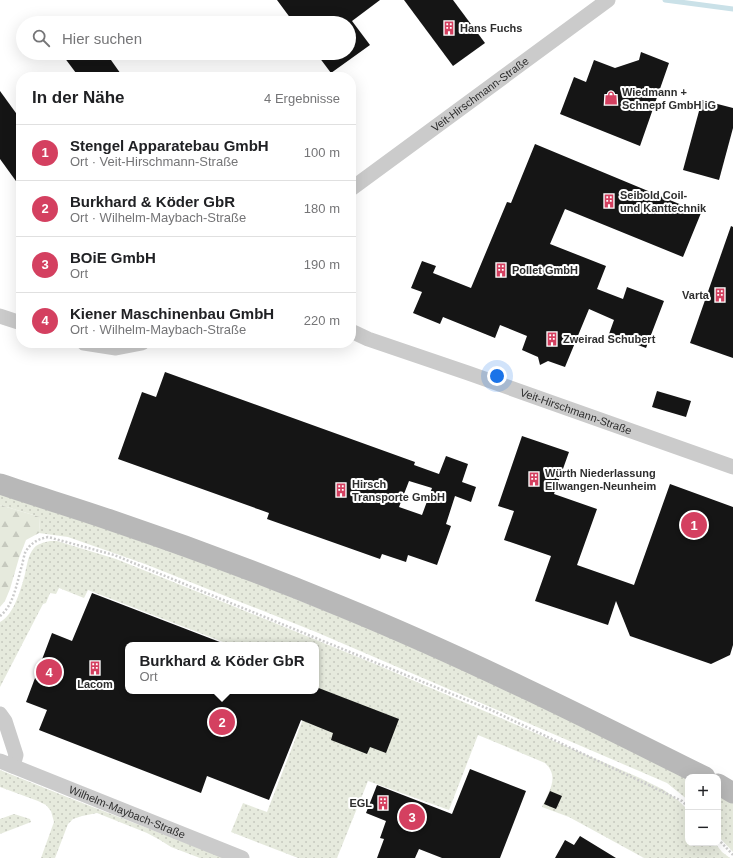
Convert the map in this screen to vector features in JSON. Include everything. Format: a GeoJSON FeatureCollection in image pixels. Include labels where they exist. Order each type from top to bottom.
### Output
{"type":"FeatureCollection","features":[{"type":"Feature","properties":{"kind":"main road"},"geometry":{"type":"LineString","coordinates":[[0,484],[170,541],[234,564],[341,606],[570,709],[699,774]]}},
{"type":"Feature","properties":{"kind":"main road"},"geometry":{"type":"LineString","coordinates":[[721,786],[733,793]]}},
{"type":"Feature","properties":{"kind":"street","name":"Veit-Hirschmann-Straße"},"geometry":{"type":"LineString","coordinates":[[356,185],[608,0]]}},
{"type":"Feature","properties":{"kind":"street"},"geometry":{"type":"LineString","coordinates":[[0,316],[16,321]]}},
{"type":"Feature","properties":{"kind":"street","name":"Veit-Hirschmann-Straße"},"geometry":{"type":"LineString","coordinates":[[356,333],[368,339],[733,467]]}},
{"type":"Feature","properties":{"kind":"street","name":"Wilhelm-Maybach-Straße"},"geometry":{"type":"LineString","coordinates":[[0,714],[5,720],[16,755],[6,763],[242,858]]}},
{"type":"Feature","properties":{"kind":"path"},"geometry":{"type":"LineString","coordinates":[[0,616],[5,612],[13,596],[25,553],[32,544],[40,538],[48,537],[114,555],[491,710],[682,800],[685,804]]}},
{"type":"Feature","properties":{"kind":"path"},"geometry":{"type":"LineString","coordinates":[[721,842],[733,855]]}},
{"type":"Feature","properties":{"kind":"green space"},"geometry":{"type":"Polygon","coordinates":[[[0,493],[184,554],[452,662],[685,776],[685,798],[667,783],[316,632],[145,564],[68,537],[39,533],[40,517],[0,505],[0,493]]]}},
{"type":"Feature","properties":{"kind":"green space"},"geometry":{"type":"Polygon","coordinates":[[[0,505],[40,517],[39,533],[26,540],[10,589],[5,601],[0,607],[0,505]]]}},
{"type":"Feature","properties":{"kind":"green space"},"geometry":{"type":"Polygon","coordinates":[[[50,541],[57,541],[116,559],[375,664],[640,778],[664,790],[685,807],[685,846],[717,846],[730,858],[644,858],[569,817],[542,807],[552,784],[552,774],[545,763],[478,735],[449,810],[368,781],[337,858],[298,858],[231,832],[243,803],[267,812],[313,694],[319,694],[319,642],[223,642],[88,590],[84,598],[59,588],[56,594],[50,593],[46,603],[43,604],[0,687],[0,622],[5,619],[13,608],[19,594],[30,554],[37,545],[50,541]]]}},
{"type":"Feature","properties":{"kind":"green space"},"geometry":{"type":"Polygon","coordinates":[[[0,770],[225,858],[200,858],[171,847],[147,833],[97,813],[73,819],[68,824],[55,858],[41,858],[54,822],[51,811],[46,805],[38,801],[0,787],[0,770]]]}},
{"type":"Feature","properties":{"kind":"green space"},"geometry":{"type":"Polygon","coordinates":[[[721,796],[733,803],[733,852],[721,839],[721,796]]]}},
{"type":"Feature","properties":{"kind":"green space"},"geometry":{"type":"Polygon","coordinates":[[[14,814],[30,819],[31,822],[0,834],[0,819],[14,814]]]}},
{"type":"Feature","properties":{"kind":"building"},"geometry":{"type":"Polygon","coordinates":[[[277,0],[380,0],[356,18],[356,16],[289,16],[277,0]]]}},
{"type":"Feature","properties":{"kind":"building","name":"Hans Fuchs"},"geometry":{"type":"Polygon","coordinates":[[[404,0],[453,0],[485,43],[453,66],[404,0]]]}},
{"type":"Feature","properties":{"kind":"building"},"geometry":{"type":"Polygon","coordinates":[[[356,26],[370,45],[356,55],[356,26]]]}},
{"type":"Feature","properties":{"kind":"building","name":"Wiedmann + Schnepf GmbH iG"},"geometry":{"type":"Polygon","coordinates":[[[641,52],[669,63],[640,146],[560,114],[574,77],[586,82],[594,60],[615,68],[639,60],[641,52]]]}},
{"type":"Feature","properties":{"kind":"building"},"geometry":{"type":"Polygon","coordinates":[[[66,60],[111,60],[119,72],[75,72],[66,60]]]}},
{"type":"Feature","properties":{"kind":"building"},"geometry":{"type":"Polygon","coordinates":[[[321,60],[349,60],[332,72],[330,72],[321,60]]]}},
{"type":"Feature","properties":{"kind":"building"},"geometry":{"type":"Polygon","coordinates":[[[0,91],[16,113],[16,181],[0,159],[0,91]]]}},
{"type":"Feature","properties":{"kind":"building"},"geometry":{"type":"Polygon","coordinates":[[[702,100],[733,108],[733,128],[719,180],[683,170],[702,100]]]}},
{"type":"Feature","properties":{"kind":"building"},"geometry":{"type":"Polygon","coordinates":[[[535,144],[701,213],[683,257],[565,209],[550,244],[606,266],[597,289],[623,299],[627,287],[664,301],[646,348],[609,334],[614,320],[589,309],[565,367],[548,361],[540,365],[538,357],[522,350],[527,336],[500,325],[495,338],[443,317],[440,324],[413,313],[422,292],[411,288],[422,261],[436,266],[433,273],[471,288],[507,202],[511,203],[535,144]]]}},
{"type":"Feature","properties":{"kind":"building","name":"Varta"},"geometry":{"type":"Polygon","coordinates":[[[731,226],[733,227],[733,358],[690,343],[731,226]]]}},
{"type":"Feature","properties":{"kind":"building"},"geometry":{"type":"Polygon","coordinates":[[[165,372],[415,462],[414,465],[439,474],[446,456],[468,464],[462,482],[476,487],[471,502],[455,496],[446,524],[451,526],[437,565],[408,555],[406,562],[382,554],[380,559],[267,519],[269,513],[118,459],[142,392],[156,397],[165,372]],[[409,481],[399,507],[422,515],[432,488],[409,481]]]}},
{"type":"Feature","properties":{"kind":"building"},"geometry":{"type":"Polygon","coordinates":[[[657,391],[691,401],[686,417],[652,407],[657,391]]]}},
{"type":"Feature","properties":{"kind":"building"},"geometry":{"type":"Polygon","coordinates":[[[522,436],[569,452],[554,494],[597,509],[577,565],[634,585],[670,484],[733,507],[733,645],[730,655],[711,664],[630,636],[616,601],[608,625],[535,601],[551,556],[504,540],[514,511],[498,506],[522,436]]]}},
{"type":"Feature","properties":{"kind":"building"},"geometry":{"type":"Polygon","coordinates":[[[92,593],[220,642],[125,642],[125,694],[319,694],[319,688],[399,719],[386,753],[370,747],[367,754],[331,740],[333,733],[301,720],[269,800],[207,776],[201,793],[39,730],[47,710],[26,702],[52,633],[72,641],[92,593]]]}},
{"type":"Feature","properties":{"kind":"building"},"geometry":{"type":"Polygon","coordinates":[[[470,769],[526,791],[500,858],[442,858],[419,849],[415,858],[377,858],[384,839],[380,838],[386,821],[366,813],[377,785],[452,814],[470,769]]]}},
{"type":"Feature","properties":{"kind":"building"},"geometry":{"type":"Polygon","coordinates":[[[550,791],[562,796],[556,809],[544,804],[550,791]]]}},
{"type":"Feature","properties":{"kind":"building"},"geometry":{"type":"Polygon","coordinates":[[[580,836],[616,858],[555,858],[565,840],[574,845],[580,836]]]}},
{"type":"Feature","properties":{"kind":"waterway"},"geometry":{"type":"LineString","coordinates":[[665,0],[733,9]]}},
{"type":"Feature","properties":{"kind":"place","name":"Hans Fuchs"},"geometry":{"type":"Point","coordinates":[449,28]}},
{"type":"Feature","properties":{"kind":"place","name":"Wiedmann + Schnepf GmbH iG"},"geometry":{"type":"Point","coordinates":[611,98]}},
{"type":"Feature","properties":{"kind":"place","name":"Seibold Coil- und Kanttechnik"},"geometry":{"type":"Point","coordinates":[609,201]}},
{"type":"Feature","properties":{"kind":"place","name":"Pollet GmbH"},"geometry":{"type":"Point","coordinates":[501,270]}},
{"type":"Feature","properties":{"kind":"place","name":"Varta"},"geometry":{"type":"Point","coordinates":[720,295]}},
{"type":"Feature","properties":{"kind":"place","name":"Zweirad Schubert"},"geometry":{"type":"Point","coordinates":[552,339]}},
{"type":"Feature","properties":{"kind":"place","name":"Würth Niederlassung Ellwangen-Neunheim"},"geometry":{"type":"Point","coordinates":[534,479]}},
{"type":"Feature","properties":{"kind":"place","name":"Hirsch Transporte GmbH"},"geometry":{"type":"Point","coordinates":[341,490]}},
{"type":"Feature","properties":{"kind":"place","name":"Stengel Apparatebau GmbH"},"geometry":{"type":"Point","coordinates":[694,525]}},
{"type":"Feature","properties":{"kind":"place","name":"Lacom"},"geometry":{"type":"Point","coordinates":[95,668]}},
{"type":"Feature","properties":{"kind":"place","name":"Kiener Maschinenbau GmbH"},"geometry":{"type":"Point","coordinates":[49,672]}},
{"type":"Feature","properties":{"kind":"place","name":"Burkhard & Köder GbR"},"geometry":{"type":"Point","coordinates":[222,722]}},
{"type":"Feature","properties":{"kind":"place","name":"EGL"},"geometry":{"type":"Point","coordinates":[383,803]}},
{"type":"Feature","properties":{"kind":"place","name":"BOiE GmbH"},"geometry":{"type":"Point","coordinates":[412,817]}}]}
